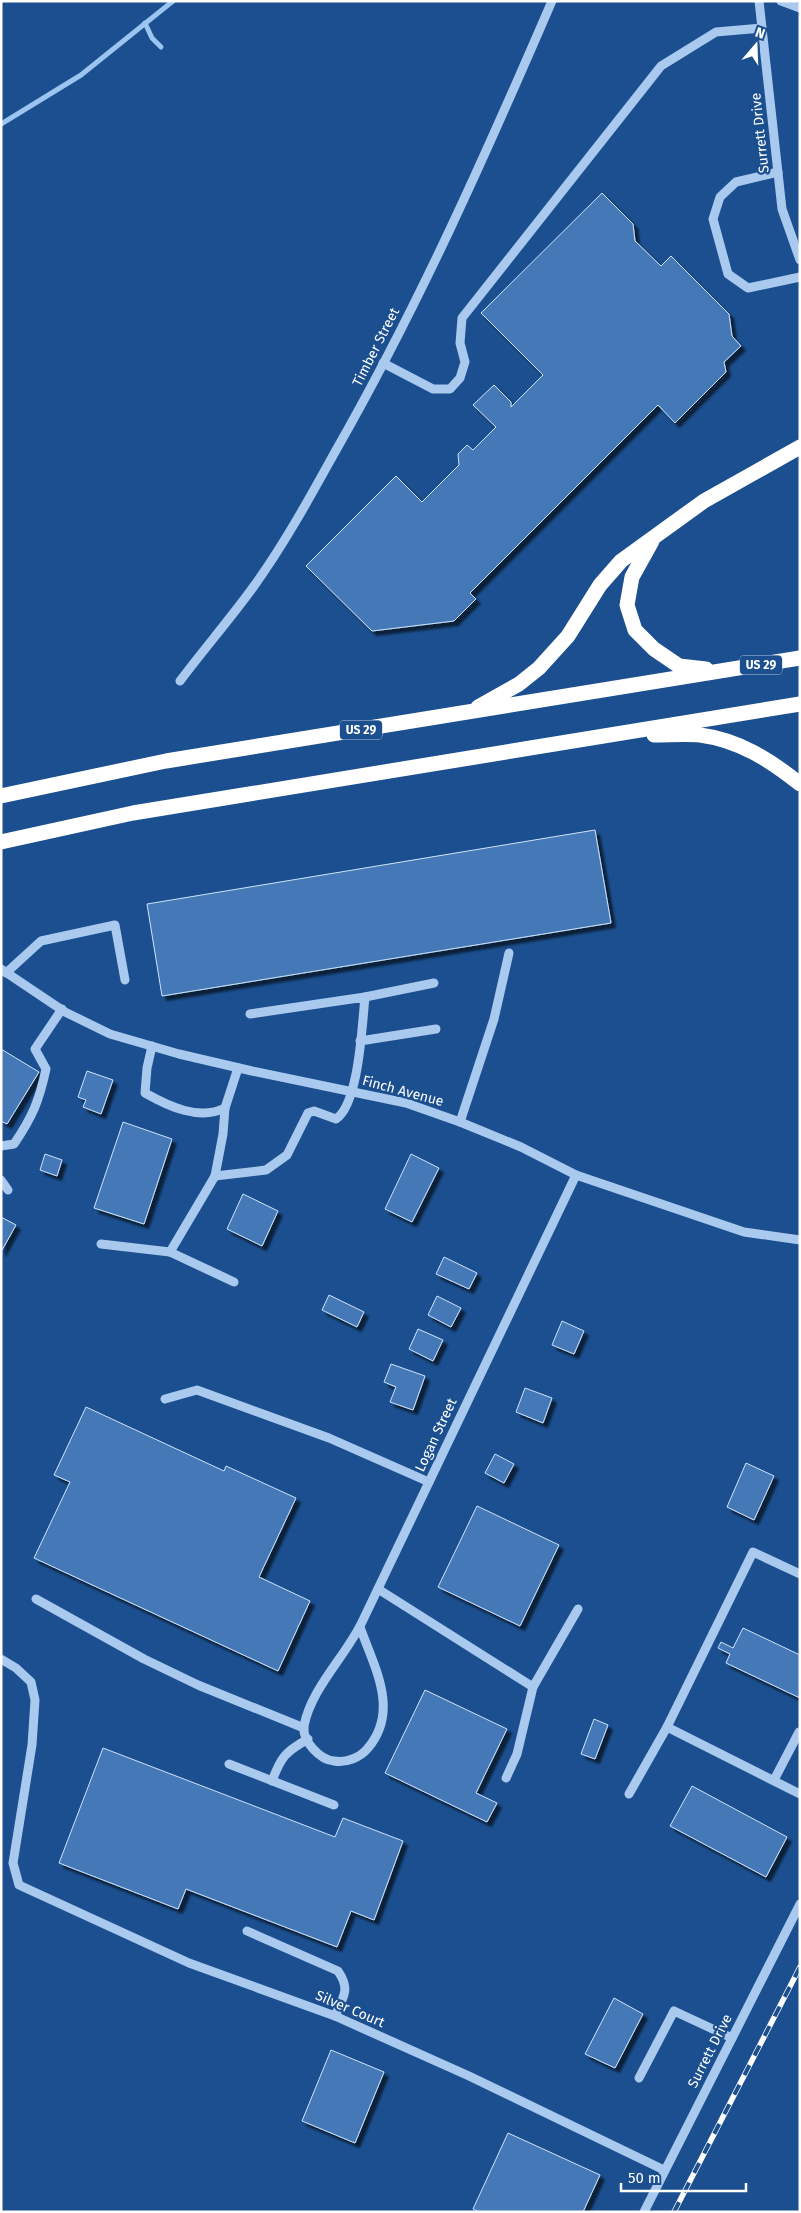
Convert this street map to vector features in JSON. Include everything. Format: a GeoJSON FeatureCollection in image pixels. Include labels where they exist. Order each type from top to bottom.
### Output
{"type":"FeatureCollection","features":[{"type":"Feature","properties":{"kind":"highway"},"geometry":{"type":"LineString","coordinates":[[470,712],[519,684],[539,668],[568,636],[600,585],[616,567],[655,536],[704,502],[800,447]]}},
{"type":"Feature","properties":{"kind":"highway"},"geometry":{"type":"LineString","coordinates":[[655,536],[632,577],[628,605],[635,630],[654,649],[679,666],[722,671]]}},
{"type":"Feature","properties":{"kind":"highway","name":"US 29"},"geometry":{"type":"LineString","coordinates":[[1,796],[166,761],[800,658]]}},
{"type":"Feature","properties":{"kind":"highway"},"geometry":{"type":"LineString","coordinates":[[1,842],[133,813],[800,704]]}},
{"type":"Feature","properties":{"kind":"highway"},"geometry":{"type":"LineString","coordinates":[[615,734],[701,735],[746,747],[779,767],[800,784]]}},
{"type":"Feature","properties":{"kind":"street","name":"Timber Street"},"geometry":{"type":"LineString","coordinates":[[180,681],[255,586],[301,512],[363,404],[445,240],[491,142],[552,1]]}},
{"type":"Feature","properties":{"kind":"street","name":"Surrett Drive"},"geometry":{"type":"LineString","coordinates":[[760,1],[782,208],[800,260]]}},
{"type":"Feature","properties":{"kind":"street"},"geometry":{"type":"LineString","coordinates":[[782,1],[800,8]]}},
{"type":"Feature","properties":{"kind":"street"},"geometry":{"type":"LineString","coordinates":[[383,362],[433,389],[450,389],[460,378],[465,362],[460,343],[462,318],[662,66],[716,32],[762,28]]}},
{"type":"Feature","properties":{"kind":"street"},"geometry":{"type":"LineString","coordinates":[[778,172],[736,182],[720,197],[713,219],[728,274],[748,288],[800,277]]}},
{"type":"Feature","properties":{"kind":"street"},"geometry":{"type":"LineString","coordinates":[[4,971],[41,940],[114,925],[125,980]]}},
{"type":"Feature","properties":{"kind":"street"},"geometry":{"type":"LineString","coordinates":[[460,1122],[494,1019],[508,953]]}},
{"type":"Feature","properties":{"kind":"street","name":"Finch Avenue"},"geometry":{"type":"LineString","coordinates":[[4,971],[62,1009],[110,1034],[238,1068],[406,1103],[460,1122],[521,1147],[576,1174],[744,1232],[800,1240]]}},
{"type":"Feature","properties":{"kind":"street"},"geometry":{"type":"LineString","coordinates":[[250,1014],[365,997],[434,983]]}},
{"type":"Feature","properties":{"kind":"street"},"geometry":{"type":"LineString","coordinates":[[215,1176],[266,1170],[287,1155],[308,1113],[314,1111],[336,1119],[342,1116],[354,1092],[365,997]]}},
{"type":"Feature","properties":{"kind":"street"},"geometry":{"type":"LineString","coordinates":[[1,1146],[14,1144],[30,1121],[36,1108],[46,1069],[35,1049],[62,1009]]}},
{"type":"Feature","properties":{"kind":"street"},"geometry":{"type":"LineString","coordinates":[[360,1041],[436,1029]]}},
{"type":"Feature","properties":{"kind":"street"},"geometry":{"type":"LineString","coordinates":[[152,1046],[147,1068],[145,1093],[165,1104],[192,1112],[215,1113],[225,1108]]}},
{"type":"Feature","properties":{"kind":"street"},"geometry":{"type":"LineString","coordinates":[[170,1252],[215,1176],[224,1134],[225,1108],[238,1068]]}},
{"type":"Feature","properties":{"kind":"street","name":"Logan Street"},"geometry":{"type":"LineString","coordinates":[[304,1728],[312,1703],[360,1627],[576,1174]]}},
{"type":"Feature","properties":{"kind":"street"},"geometry":{"type":"LineString","coordinates":[[1,1180],[8,1190]]}},
{"type":"Feature","properties":{"kind":"street"},"geometry":{"type":"LineString","coordinates":[[101,1244],[170,1252],[234,1282]]}},
{"type":"Feature","properties":{"kind":"street"},"geometry":{"type":"LineString","coordinates":[[165,1399],[197,1390],[328,1438],[429,1482]]}},
{"type":"Feature","properties":{"kind":"street"},"geometry":{"type":"LineString","coordinates":[[629,1794],[667,1727],[753,1552],[800,1574]]}},
{"type":"Feature","properties":{"kind":"street"},"geometry":{"type":"LineString","coordinates":[[378,1589],[533,1687]]}},
{"type":"Feature","properties":{"kind":"street"},"geometry":{"type":"LineString","coordinates":[[36,1599],[198,1685],[304,1728],[308,1739],[322,1757],[333,1762],[347,1761],[364,1752],[380,1731],[384,1713],[383,1692],[360,1627]]}},
{"type":"Feature","properties":{"kind":"street"},"geometry":{"type":"LineString","coordinates":[[506,1778],[517,1754],[533,1687],[578,1609]]}},
{"type":"Feature","properties":{"kind":"street","name":"Silver Court"},"geometry":{"type":"LineString","coordinates":[[1,1659],[16,1668],[31,1682],[35,1700],[32,1745],[13,1863],[19,1885],[189,1963],[335,2016],[469,2076],[664,2170]]}},
{"type":"Feature","properties":{"kind":"street"},"geometry":{"type":"LineString","coordinates":[[667,1727],[800,1794]]}},
{"type":"Feature","properties":{"kind":"street"},"geometry":{"type":"LineString","coordinates":[[774,1780],[799,1732]]}},
{"type":"Feature","properties":{"kind":"street"},"geometry":{"type":"LineString","coordinates":[[272,1781],[278,1765],[289,1750],[308,1739]]}},
{"type":"Feature","properties":{"kind":"street"},"geometry":{"type":"LineString","coordinates":[[228,1764],[334,1805]]}},
{"type":"Feature","properties":{"kind":"street","name":"Surrett Drive"},"geometry":{"type":"LineString","coordinates":[[644,2212],[800,1904]]}},
{"type":"Feature","properties":{"kind":"street"},"geometry":{"type":"LineString","coordinates":[[247,1931],[338,1971],[344,1980],[346,1990],[335,2016]]}},
{"type":"Feature","properties":{"kind":"street"},"geometry":{"type":"LineString","coordinates":[[639,2078],[674,2011],[732,2038]]}},
{"type":"Feature","properties":{"kind":"building"},"geometry":{"type":"Polygon","coordinates":[[[602,193],[633,224],[635,241],[661,266],[671,256],[729,314],[732,336],[741,346],[724,362],[726,372],[675,423],[658,405],[470,593],[476,599],[454,621],[372,631],[306,566],[396,476],[422,502],[459,465],[458,454],[467,445],[473,450],[496,427],[473,405],[494,385],[511,402],[511,407],[543,375],[481,313],[602,193]]]}},
{"type":"Feature","properties":{"kind":"building"},"geometry":{"type":"Polygon","coordinates":[[[595,830],[611,923],[162,996],[147,904],[595,830]]]}},
{"type":"Feature","properties":{"kind":"building"},"geometry":{"type":"Polygon","coordinates":[[[1,1049],[39,1072],[7,1124],[1,1121],[1,1049]]]}},
{"type":"Feature","properties":{"kind":"building"},"geometry":{"type":"Polygon","coordinates":[[[87,1071],[113,1080],[101,1114],[83,1107],[86,1100],[78,1097],[87,1071]]]}},
{"type":"Feature","properties":{"kind":"building"},"geometry":{"type":"Polygon","coordinates":[[[123,1122],[172,1139],[144,1224],[94,1208],[123,1122]]]}},
{"type":"Feature","properties":{"kind":"building"},"geometry":{"type":"Polygon","coordinates":[[[45,1154],[62,1160],[57,1176],[40,1170],[45,1154]]]}},
{"type":"Feature","properties":{"kind":"building"},"geometry":{"type":"Polygon","coordinates":[[[411,1154],[439,1168],[412,1222],[385,1209],[411,1154]]]}},
{"type":"Feature","properties":{"kind":"building"},"geometry":{"type":"Polygon","coordinates":[[[243,1194],[278,1211],[262,1246],[227,1229],[243,1194]]]}},
{"type":"Feature","properties":{"kind":"building"},"geometry":{"type":"Polygon","coordinates":[[[1,1217],[16,1225],[1,1252],[1,1217]]]}},
{"type":"Feature","properties":{"kind":"building"},"geometry":{"type":"Polygon","coordinates":[[[444,1257],[477,1273],[469,1289],[436,1274],[444,1257]]]}},
{"type":"Feature","properties":{"kind":"building"},"geometry":{"type":"Polygon","coordinates":[[[329,1295],[364,1312],[357,1327],[322,1310],[329,1295]]]}},
{"type":"Feature","properties":{"kind":"building"},"geometry":{"type":"Polygon","coordinates":[[[437,1296],[461,1308],[451,1327],[428,1315],[437,1296]]]}},
{"type":"Feature","properties":{"kind":"building"},"geometry":{"type":"Polygon","coordinates":[[[562,1321],[584,1331],[574,1354],[552,1345],[562,1321]]]}},
{"type":"Feature","properties":{"kind":"building"},"geometry":{"type":"Polygon","coordinates":[[[418,1329],[443,1340],[433,1361],[409,1349],[418,1329]]]}},
{"type":"Feature","properties":{"kind":"building"},"geometry":{"type":"Polygon","coordinates":[[[391,1364],[425,1376],[413,1410],[390,1402],[396,1387],[384,1382],[391,1364]]]}},
{"type":"Feature","properties":{"kind":"building"},"geometry":{"type":"Polygon","coordinates":[[[525,1388],[552,1398],[543,1423],[516,1412],[525,1388]]]}},
{"type":"Feature","properties":{"kind":"building"},"geometry":{"type":"Polygon","coordinates":[[[86,1407],[224,1471],[226,1466],[296,1498],[259,1577],[310,1601],[278,1671],[34,1558],[70,1482],[54,1475],[86,1407]]]}},
{"type":"Feature","properties":{"kind":"building"},"geometry":{"type":"Polygon","coordinates":[[[495,1454],[514,1464],[504,1483],[485,1473],[495,1454]]]}},
{"type":"Feature","properties":{"kind":"building"},"geometry":{"type":"Polygon","coordinates":[[[746,1463],[774,1476],[754,1520],[727,1507],[746,1463]]]}},
{"type":"Feature","properties":{"kind":"building"},"geometry":{"type":"Polygon","coordinates":[[[477,1506],[559,1545],[520,1626],[438,1587],[477,1506]]]}},
{"type":"Feature","properties":{"kind":"building"},"geometry":{"type":"Polygon","coordinates":[[[743,1628],[800,1655],[800,1698],[726,1663],[730,1654],[718,1648],[721,1642],[733,1648],[743,1628]]]}},
{"type":"Feature","properties":{"kind":"building"},"geometry":{"type":"Polygon","coordinates":[[[425,1690],[507,1729],[476,1793],[497,1803],[487,1822],[385,1773],[425,1690]]]}},
{"type":"Feature","properties":{"kind":"building"},"geometry":{"type":"Polygon","coordinates":[[[594,1719],[608,1725],[595,1759],[581,1754],[594,1719]]]}},
{"type":"Feature","properties":{"kind":"building"},"geometry":{"type":"Polygon","coordinates":[[[103,1748],[335,1837],[343,1818],[403,1841],[374,1920],[351,1911],[337,1947],[186,1889],[178,1909],[59,1863],[103,1748]]]}},
{"type":"Feature","properties":{"kind":"building"},"geometry":{"type":"Polygon","coordinates":[[[692,1786],[787,1837],[766,1877],[670,1826],[692,1786]]]}},
{"type":"Feature","properties":{"kind":"building"},"geometry":{"type":"Polygon","coordinates":[[[614,1998],[643,2014],[615,2068],[585,2054],[614,1998]]]}},
{"type":"Feature","properties":{"kind":"building"},"geometry":{"type":"Polygon","coordinates":[[[331,2050],[384,2072],[355,2143],[302,2121],[331,2050]]]}},
{"type":"Feature","properties":{"kind":"building"},"geometry":{"type":"Polygon","coordinates":[[[508,2133],[600,2175],[583,2212],[479,2212],[473,2209],[508,2133]]]}},
{"type":"Feature","properties":{"kind":"waterway"},"geometry":{"type":"LineString","coordinates":[[1,124],[81,75],[173,1]]}},
{"type":"Feature","properties":{"kind":"waterway"},"geometry":{"type":"LineString","coordinates":[[145,23],[152,38],[161,47]]}},
{"type":"Feature","properties":{"kind":"railway"},"geometry":{"type":"LineString","coordinates":[[674,2212],[800,1967]]}}]}
